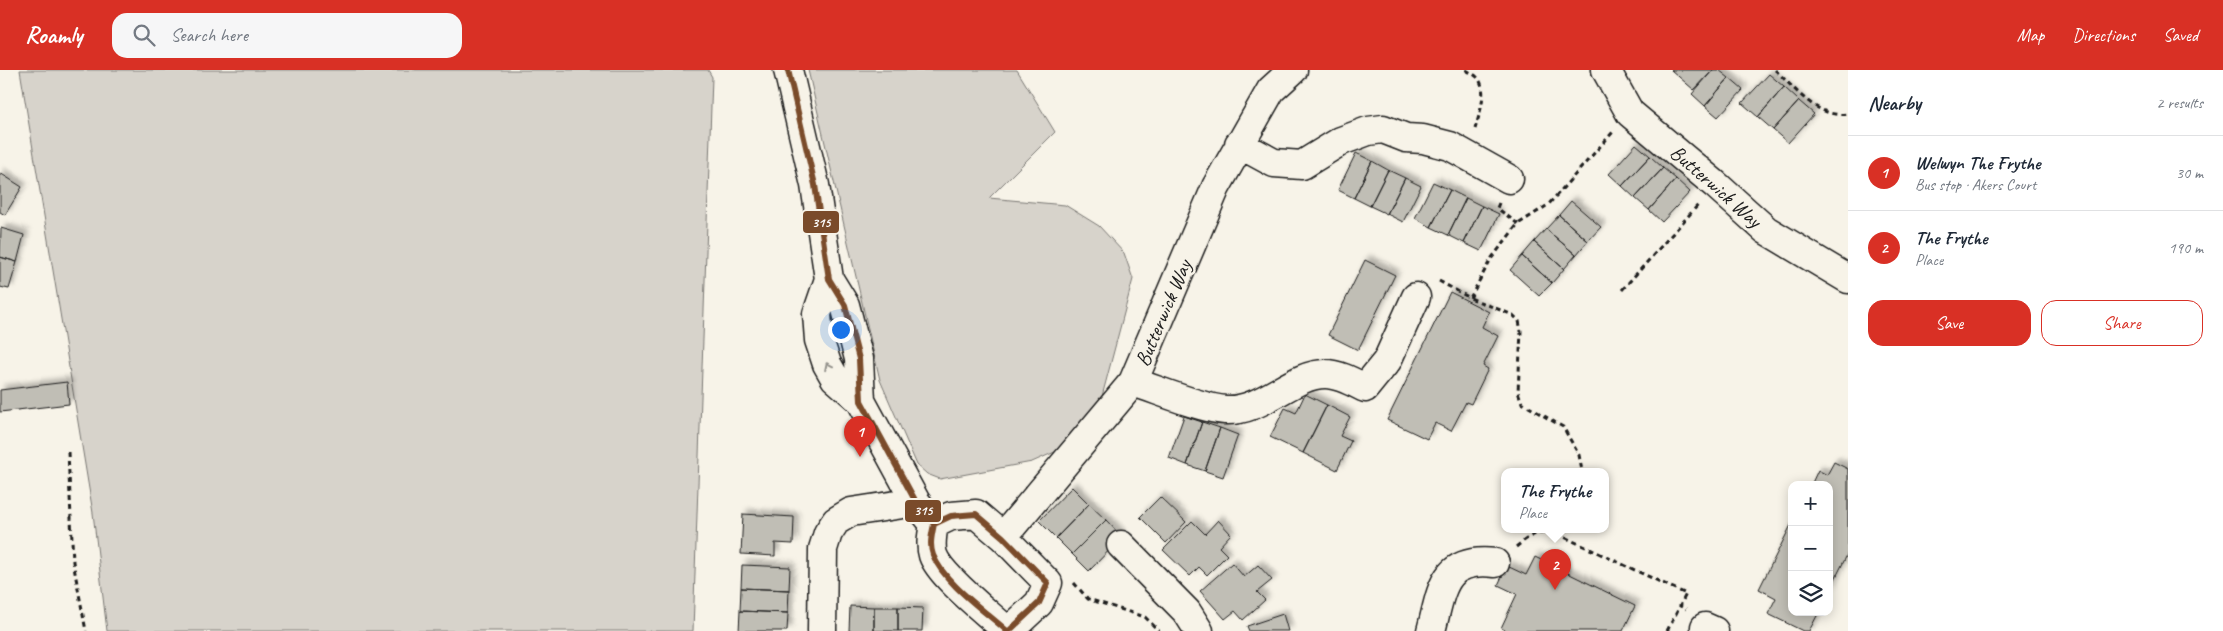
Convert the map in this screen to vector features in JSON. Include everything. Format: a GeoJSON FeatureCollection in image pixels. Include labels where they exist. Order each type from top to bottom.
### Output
{"type":"FeatureCollection","features":[{"type":"Feature","properties":{"kind":"street"},"geometry":{"type":"LineString","coordinates":[[788,70],[815,185],[829,279],[845,305],[859,359],[861,400],[916,502],[934,524],[931,542],[934,556],[943,571],[1018,628],[1039,603],[1048,583],[1003,537],[976,514],[951,516],[934,524]]}},
{"type":"Feature","properties":{"kind":"street","name":"Butterwick Way"},"geometry":{"type":"LineString","coordinates":[[1003,537],[1133,382],[1216,187],[1271,90],[1293,70]]}},
{"type":"Feature","properties":{"kind":"street","name":"Butterwick Way"},"geometry":{"type":"LineString","coordinates":[[1606,70],[1630,114],[1716,185],[1766,230],[1848,279]]}},
{"type":"Feature","properties":{"kind":"street"},"geometry":{"type":"LineString","coordinates":[[1239,144],[1274,164],[1302,165],[1341,140],[1368,131],[1383,129],[1406,138],[1423,139],[1450,146],[1509,179]]}},
{"type":"Feature","properties":{"kind":"street"},"geometry":{"type":"LineString","coordinates":[[1133,382],[1225,410],[1255,405],[1311,377],[1326,374],[1343,378],[1365,388],[1387,361],[1416,297]]}},
{"type":"Feature","properties":{"kind":"street"},"geometry":{"type":"LineString","coordinates":[[822,631],[824,549],[828,533],[836,521],[851,512],[916,502]]}},
{"type":"Feature","properties":{"kind":"street"},"geometry":{"type":"LineString","coordinates":[[1121,545],[1187,612],[1199,631]]}},
{"type":"Feature","properties":{"kind":"street"},"geometry":{"type":"LineString","coordinates":[[1431,631],[1441,588],[1449,575],[1459,566],[1473,562],[1495,563]]}},
{"type":"Feature","properties":{"kind":"path"},"geometry":{"type":"LineString","coordinates":[[1466,70],[1477,77],[1482,88],[1482,106],[1468,155]]}},
{"type":"Feature","properties":{"kind":"path"},"geometry":{"type":"LineString","coordinates":[[1775,70],[1812,105],[1829,115],[1848,114]]}},
{"type":"Feature","properties":{"kind":"path"},"geometry":{"type":"LineString","coordinates":[[1470,298],[1491,259],[1518,224],[1548,205],[1630,114]]}},
{"type":"Feature","properties":{"kind":"path"},"geometry":{"type":"LineString","coordinates":[[1622,290],[1716,185]]}},
{"type":"Feature","properties":{"kind":"path"},"geometry":{"type":"LineString","coordinates":[[1416,297],[1432,277],[1470,298],[1513,315],[1519,321],[1521,331],[1518,392],[1522,403],[1529,409],[1549,417],[1563,427],[1579,455],[1581,468]]}},
{"type":"Feature","properties":{"kind":"path"},"geometry":{"type":"LineString","coordinates":[[68,452],[73,562],[86,631]]}},
{"type":"Feature","properties":{"kind":"path"},"geometry":{"type":"LineString","coordinates":[[1495,563],[1530,535],[1538,533]]}},
{"type":"Feature","properties":{"kind":"path"},"geometry":{"type":"LineString","coordinates":[[1552,533],[1686,594],[1667,631]]}},
{"type":"Feature","properties":{"kind":"path"},"geometry":{"type":"LineString","coordinates":[[1048,583],[1074,583],[1088,599],[1145,617],[1159,631]]}},
{"type":"Feature","properties":{"kind":"path"},"geometry":{"type":"LineString","coordinates":[[1680,606],[1702,616],[1709,629]]}},
{"type":"Feature","properties":{"kind":"shaded area"},"geometry":{"type":"Polygon","coordinates":[[[20,70],[708,70],[712,77],[693,631],[107,631],[93,513],[20,70]]]}},
{"type":"Feature","properties":{"kind":"shaded area"},"geometry":{"type":"Polygon","coordinates":[[[808,70],[1017,70],[1055,132],[989,198],[1065,205],[1099,226],[1124,253],[1133,279],[1101,400],[1057,451],[1032,462],[940,479],[927,474],[917,465],[880,380],[808,70]]]}},
{"type":"Feature","properties":{"kind":"building"},"geometry":{"type":"Polygon","coordinates":[[[1671,70],[1713,70],[1694,90],[1671,70]]]}},
{"type":"Feature","properties":{"kind":"building"},"geometry":{"type":"Polygon","coordinates":[[[1713,70],[1719,70],[1729,78],[1705,106],[1692,94],[1713,70]]]}},
{"type":"Feature","properties":{"kind":"building"},"geometry":{"type":"Polygon","coordinates":[[[1769,74],[1784,87],[1758,117],[1742,103],[1769,74]]]}},
{"type":"Feature","properties":{"kind":"building"},"geometry":{"type":"Polygon","coordinates":[[[1729,78],[1743,90],[1718,117],[1705,106],[1729,78]]]}},
{"type":"Feature","properties":{"kind":"building"},"geometry":{"type":"Polygon","coordinates":[[[1784,87],[1799,101],[1773,130],[1758,117],[1784,87]]]}},
{"type":"Feature","properties":{"kind":"building"},"geometry":{"type":"Polygon","coordinates":[[[1799,101],[1814,114],[1788,143],[1773,130],[1799,101]]]}},
{"type":"Feature","properties":{"kind":"building"},"geometry":{"type":"Polygon","coordinates":[[[1636,144],[1650,156],[1622,186],[1609,174],[1636,144]]]}},
{"type":"Feature","properties":{"kind":"building"},"geometry":{"type":"Polygon","coordinates":[[[1356,153],[1372,161],[1354,198],[1338,190],[1356,153]]]}},
{"type":"Feature","properties":{"kind":"building"},"geometry":{"type":"Polygon","coordinates":[[[1650,156],[1663,168],[1635,198],[1622,186],[1650,156]]]}},
{"type":"Feature","properties":{"kind":"building"},"geometry":{"type":"Polygon","coordinates":[[[1372,161],[1388,170],[1370,206],[1354,198],[1372,161]]]}},
{"type":"Feature","properties":{"kind":"building"},"geometry":{"type":"Polygon","coordinates":[[[1663,168],[1676,179],[1649,210],[1635,198],[1663,168]]]}},
{"type":"Feature","properties":{"kind":"building"},"geometry":{"type":"Polygon","coordinates":[[[1388,170],[1405,178],[1387,214],[1370,206],[1388,170]]]}},
{"type":"Feature","properties":{"kind":"building"},"geometry":{"type":"Polygon","coordinates":[[[0,173],[22,187],[5,215],[0,212],[0,173]]]}},
{"type":"Feature","properties":{"kind":"building"},"geometry":{"type":"Polygon","coordinates":[[[1405,178],[1421,186],[1403,222],[1387,214],[1405,178]]]}},
{"type":"Feature","properties":{"kind":"building"},"geometry":{"type":"Polygon","coordinates":[[[1676,179],[1690,192],[1662,222],[1649,210],[1676,179]]]}},
{"type":"Feature","properties":{"kind":"building"},"geometry":{"type":"Polygon","coordinates":[[[1433,182],[1450,190],[1431,227],[1415,218],[1433,182]]]}},
{"type":"Feature","properties":{"kind":"building"},"geometry":{"type":"Polygon","coordinates":[[[1450,190],[1466,198],[1448,235],[1431,227],[1450,190]]]}},
{"type":"Feature","properties":{"kind":"building"},"geometry":{"type":"Polygon","coordinates":[[[1466,198],[1482,206],[1464,243],[1448,235],[1466,198]]]}},
{"type":"Feature","properties":{"kind":"building"},"geometry":{"type":"Polygon","coordinates":[[[1571,201],[1601,227],[1588,241],[1559,215],[1571,201]]]}},
{"type":"Feature","properties":{"kind":"building"},"geometry":{"type":"Polygon","coordinates":[[[1482,206],[1499,214],[1481,251],[1464,243],[1482,206]]]}},
{"type":"Feature","properties":{"kind":"building"},"geometry":{"type":"Polygon","coordinates":[[[1559,215],[1588,241],[1576,255],[1546,229],[1559,215]]]}},
{"type":"Feature","properties":{"kind":"building"},"geometry":{"type":"Polygon","coordinates":[[[1,228],[24,235],[17,262],[0,257],[1,228]]]}},
{"type":"Feature","properties":{"kind":"building"},"geometry":{"type":"Polygon","coordinates":[[[1546,229],[1576,255],[1564,269],[1534,242],[1546,229]]]}},
{"type":"Feature","properties":{"kind":"building"},"geometry":{"type":"Polygon","coordinates":[[[1534,242],[1564,269],[1552,283],[1522,256],[1534,242]]]}},
{"type":"Feature","properties":{"kind":"building"},"geometry":{"type":"Polygon","coordinates":[[[1522,256],[1552,283],[1539,296],[1510,270],[1522,256]]]}},
{"type":"Feature","properties":{"kind":"building"},"geometry":{"type":"Polygon","coordinates":[[[0,257],[17,262],[9,289],[0,287],[0,257]]]}},
{"type":"Feature","properties":{"kind":"building"},"geometry":{"type":"Polygon","coordinates":[[[1365,260],[1395,275],[1358,350],[1328,335],[1365,260]]]}},
{"type":"Feature","properties":{"kind":"building"},"geometry":{"type":"Polygon","coordinates":[[[1450,292],[1489,312],[1482,327],[1498,336],[1483,366],[1488,369],[1471,404],[1466,402],[1451,431],[1435,423],[1427,439],[1387,420],[1450,292]]]}},
{"type":"Feature","properties":{"kind":"building"},"geometry":{"type":"Polygon","coordinates":[[[67,382],[69,404],[0,412],[0,390],[67,382]]]}},
{"type":"Feature","properties":{"kind":"building"},"geometry":{"type":"Polygon","coordinates":[[[1305,394],[1327,405],[1303,453],[1270,437],[1285,408],[1296,413],[1305,394]]]}},
{"type":"Feature","properties":{"kind":"building"},"geometry":{"type":"Polygon","coordinates":[[[1327,405],[1350,417],[1340,436],[1351,441],[1337,470],[1303,453],[1327,405]]]}},
{"type":"Feature","properties":{"kind":"building"},"geometry":{"type":"Polygon","coordinates":[[[1184,416],[1202,422],[1187,465],[1169,458],[1184,416]]]}},
{"type":"Feature","properties":{"kind":"building"},"geometry":{"type":"Polygon","coordinates":[[[1202,422],[1220,428],[1205,471],[1187,465],[1202,422]]]}},
{"type":"Feature","properties":{"kind":"building"},"geometry":{"type":"Polygon","coordinates":[[[1220,428],[1238,435],[1223,477],[1205,471],[1220,428]]]}},
{"type":"Feature","properties":{"kind":"building"},"geometry":{"type":"Polygon","coordinates":[[[1834,462],[1848,469],[1848,553],[1833,583],[1833,481],[1813,481],[1818,470],[1827,475],[1834,462]]]}},
{"type":"Feature","properties":{"kind":"building"},"geometry":{"type":"Polygon","coordinates":[[[1072,487],[1089,504],[1056,538],[1039,521],[1072,487]]]}},
{"type":"Feature","properties":{"kind":"building"},"geometry":{"type":"Polygon","coordinates":[[[1160,497],[1186,522],[1166,543],[1140,517],[1160,497]]]}},
{"type":"Feature","properties":{"kind":"building"},"geometry":{"type":"Polygon","coordinates":[[[1089,504],[1106,520],[1072,554],[1056,538],[1089,504]]]}},
{"type":"Feature","properties":{"kind":"building"},"geometry":{"type":"Polygon","coordinates":[[[743,514],[794,517],[793,544],[775,543],[775,556],[741,554],[743,514]]]}},
{"type":"Feature","properties":{"kind":"building"},"geometry":{"type":"Polygon","coordinates":[[[1106,520],[1122,537],[1089,571],[1072,554],[1106,520]]]}},
{"type":"Feature","properties":{"kind":"building"},"geometry":{"type":"Polygon","coordinates":[[[1218,520],[1231,534],[1219,547],[1227,555],[1207,575],[1199,567],[1190,576],[1163,550],[1192,521],[1205,534],[1218,520]]]}},
{"type":"Feature","properties":{"kind":"building"},"geometry":{"type":"Polygon","coordinates":[[[1788,531],[1788,616],[1817,616],[1809,631],[1803,631],[1768,614],[1776,598],[1759,589],[1788,531]]]}},
{"type":"Feature","properties":{"kind":"building"},"geometry":{"type":"Polygon","coordinates":[[[1535,557],[1635,606],[1623,631],[1507,631],[1501,628],[1517,594],[1498,585],[1507,566],[1526,575],[1535,557]]]}},
{"type":"Feature","properties":{"kind":"building"},"geometry":{"type":"Polygon","coordinates":[[[1232,563],[1244,577],[1258,565],[1272,580],[1257,592],[1265,600],[1243,620],[1235,611],[1225,619],[1200,591],[1232,563]]]}},
{"type":"Feature","properties":{"kind":"building"},"geometry":{"type":"Polygon","coordinates":[[[742,565],[790,567],[789,590],[741,588],[742,565]]]}},
{"type":"Feature","properties":{"kind":"building"},"geometry":{"type":"Polygon","coordinates":[[[741,588],[789,590],[788,613],[740,611],[741,588]]]}},
{"type":"Feature","properties":{"kind":"building"},"geometry":{"type":"Polygon","coordinates":[[[850,606],[874,607],[874,631],[849,631],[850,606]]]}},
{"type":"Feature","properties":{"kind":"building"},"geometry":{"type":"Polygon","coordinates":[[[874,607],[898,607],[898,631],[874,631],[874,607]]]}},
{"type":"Feature","properties":{"kind":"building"},"geometry":{"type":"Polygon","coordinates":[[[898,607],[923,608],[922,631],[898,631],[898,607]]]}},
{"type":"Feature","properties":{"kind":"building"},"geometry":{"type":"Polygon","coordinates":[[[740,611],[788,613],[787,631],[739,631],[740,611]]]}},
{"type":"Feature","properties":{"kind":"building"},"geometry":{"type":"Polygon","coordinates":[[[1283,614],[1288,631],[1249,631],[1247,626],[1283,614]]]}},
{"type":"Feature","properties":{"kind":"transit line","name":"315"},"geometry":{"type":"LineString","coordinates":[[788,70],[815,185],[829,279],[845,305],[859,359],[861,401],[916,502],[934,524],[931,547],[938,565],[955,586],[1007,631]]}},
{"type":"Feature","properties":{"kind":"transit line","name":"315"},"geometry":{"type":"LineString","coordinates":[[934,524],[951,516],[976,514],[1003,537],[1048,583],[1039,603],[1009,631]]}},
{"type":"Feature","properties":{"kind":"place","name":"Welwyn The Frythe"},"geometry":{"type":"Point","coordinates":[860,457]}},
{"type":"Feature","properties":{"kind":"place","name":"The Frythe"},"geometry":{"type":"Point","coordinates":[1555,590]}}]}
